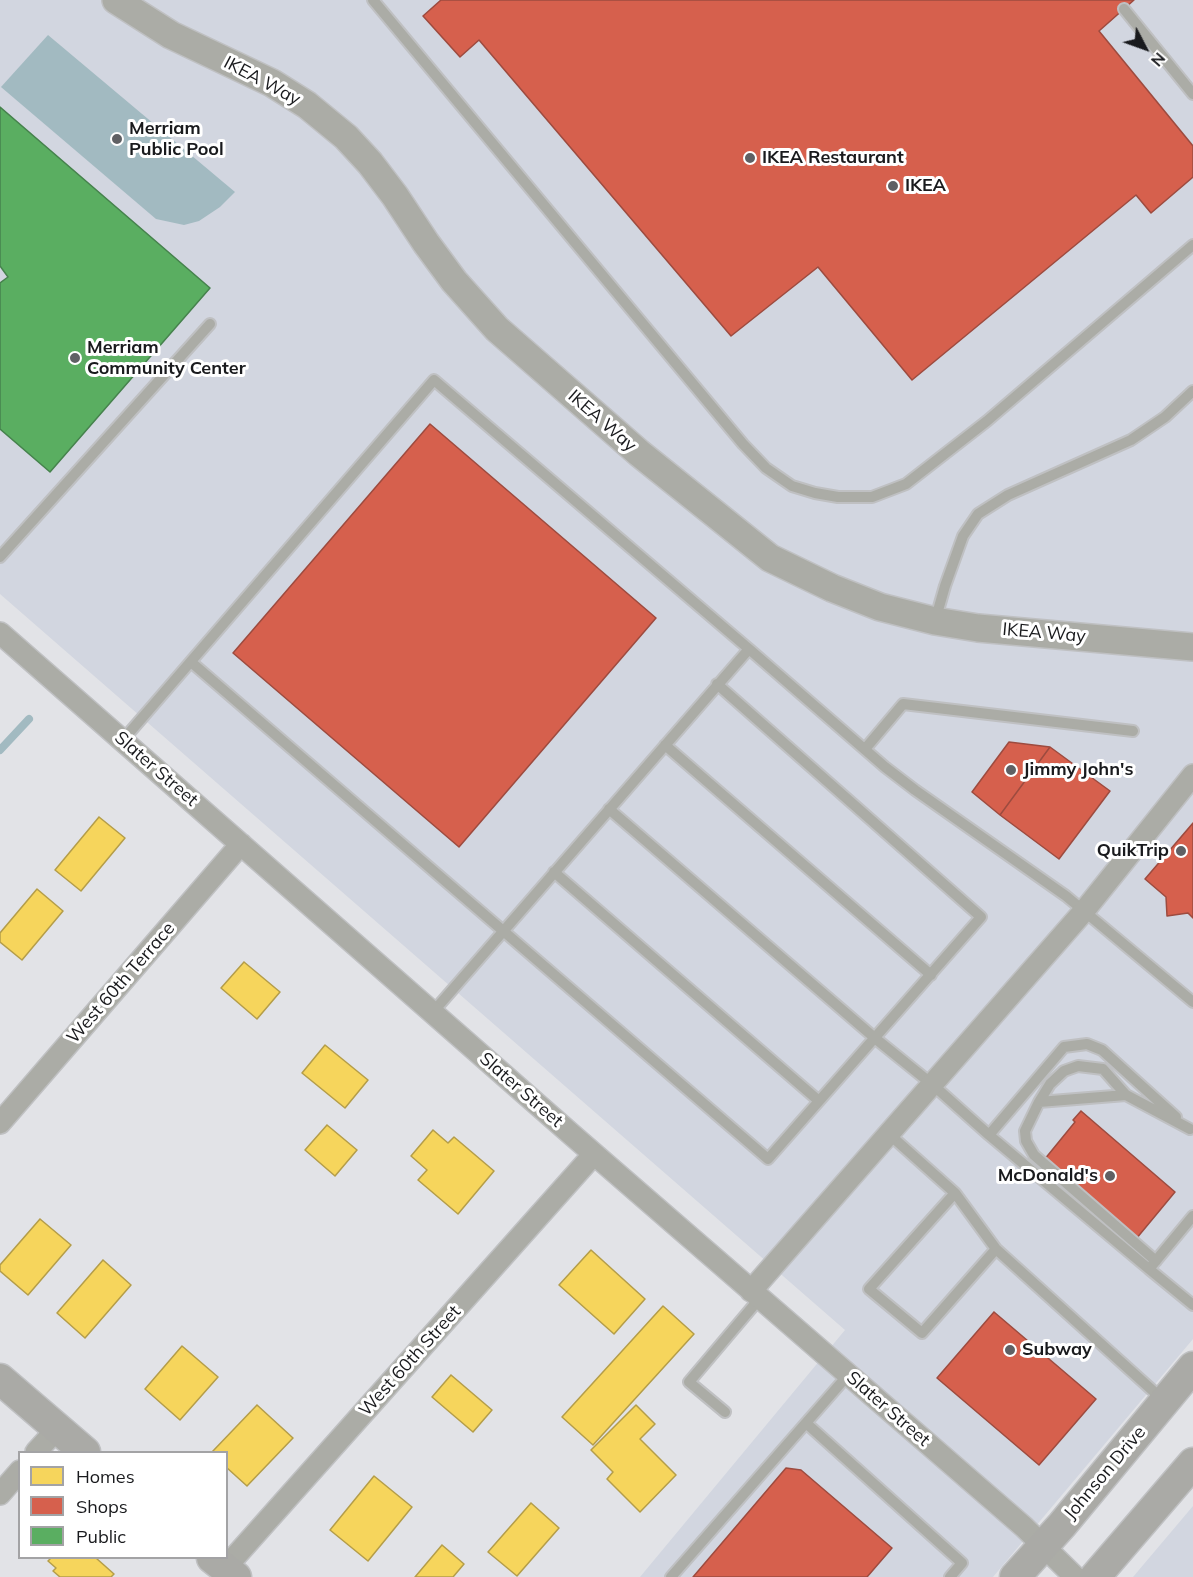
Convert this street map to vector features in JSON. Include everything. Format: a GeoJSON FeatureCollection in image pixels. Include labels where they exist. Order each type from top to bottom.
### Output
{"type":"FeatureCollection","features":[{"type":"Feature","properties":{"kind":"main road","name":"Johnson Drive"},"geometry":{"type":"LineString","coordinates":[[1015,1577],[1193,1367]]}},
{"type":"Feature","properties":{"kind":"main road"},"geometry":{"type":"LineString","coordinates":[[0,1379],[84,1451]]}},
{"type":"Feature","properties":{"kind":"main road"},"geometry":{"type":"LineString","coordinates":[[1095,1577],[1193,1463]]}},
{"type":"Feature","properties":{"kind":"street","name":"IKEA Way"},"geometry":{"type":"LineString","coordinates":[[116,0],[171,35],[272,83],[307,105],[346,136],[389,188],[454,280],[497,329],[639,453],[770,558],[832,588],[880,607],[935,621],[978,628],[1193,647]]}},
{"type":"Feature","properties":{"kind":"street","name":"Slater Street"},"geometry":{"type":"LineString","coordinates":[[0,633],[1044,1545],[1075,1577]]}},
{"type":"Feature","properties":{"kind":"street"},"geometry":{"type":"LineString","coordinates":[[755,1294],[889,1134],[1084,911],[1193,776]]}},
{"type":"Feature","properties":{"kind":"street","name":"West 60th Terrace"},"geometry":{"type":"LineString","coordinates":[[0,1123],[241,844]]}},
{"type":"Feature","properties":{"kind":"street","name":"West 60th Street"},"geometry":{"type":"LineString","coordinates":[[224,1568],[594,1154]]}},
{"type":"Feature","properties":{"kind":"street"},"geometry":{"type":"LineString","coordinates":[[37,1451],[57,1429]]}},
{"type":"Feature","properties":{"kind":"street"},"geometry":{"type":"LineString","coordinates":[[0,1494],[18,1473]]}},
{"type":"Feature","properties":{"kind":"lane"},"geometry":{"type":"LineString","coordinates":[[373,0],[743,444],[766,468],[792,486],[815,493],[838,497],[872,497],[906,484],[987,421],[1193,245]]}},
{"type":"Feature","properties":{"kind":"lane"},"geometry":{"type":"LineString","coordinates":[[1124,9],[1193,94]]}},
{"type":"Feature","properties":{"kind":"lane"},"geometry":{"type":"LineString","coordinates":[[0,557],[210,324]]}},
{"type":"Feature","properties":{"kind":"lane"},"geometry":{"type":"LineString","coordinates":[[123,740],[434,380],[915,790],[1066,896],[1193,1002]]}},
{"type":"Feature","properties":{"kind":"lane"},"geometry":{"type":"LineString","coordinates":[[935,621],[963,536],[978,514],[1008,495],[1131,441],[1165,417],[1193,391]]}},
{"type":"Feature","properties":{"kind":"lane"},"geometry":{"type":"LineString","coordinates":[[433,1012],[749,649]]}},
{"type":"Feature","properties":{"kind":"lane"},"geometry":{"type":"LineString","coordinates":[[191,662],[768,1159],[981,917],[717,684]]}},
{"type":"Feature","properties":{"kind":"lane"},"geometry":{"type":"LineString","coordinates":[[865,749],[903,704],[1133,731]]}},
{"type":"Feature","properties":{"kind":"lane"},"geometry":{"type":"LineString","coordinates":[[664,745],[931,975]]}},
{"type":"Feature","properties":{"kind":"lane"},"geometry":{"type":"LineString","coordinates":[[609,808],[989,1135],[1152,1265]]}},
{"type":"Feature","properties":{"kind":"lane"},"geometry":{"type":"LineString","coordinates":[[554,872],[819,1101]]}},
{"type":"Feature","properties":{"kind":"lane"},"geometry":{"type":"LineString","coordinates":[[989,1135],[1064,1047],[1087,1044],[1102,1050],[1191,1131]]}},
{"type":"Feature","properties":{"kind":"lane"},"geometry":{"type":"LineString","coordinates":[[1191,1131],[1126,1095],[1103,1070],[1078,1066],[1064,1071],[1050,1084],[1025,1131],[1026,1141],[1034,1155],[1193,1305]]}},
{"type":"Feature","properties":{"kind":"lane"},"geometry":{"type":"LineString","coordinates":[[1039,1102],[1126,1095]]}},
{"type":"Feature","properties":{"kind":"lane"},"geometry":{"type":"LineString","coordinates":[[889,1134],[955,1193],[996,1249],[1165,1401]]}},
{"type":"Feature","properties":{"kind":"lane"},"geometry":{"type":"LineString","coordinates":[[955,1193],[869,1289],[922,1333],[996,1249]]}},
{"type":"Feature","properties":{"kind":"lane"},"geometry":{"type":"LineString","coordinates":[[1152,1265],[1193,1216]]}},
{"type":"Feature","properties":{"kind":"lane"},"geometry":{"type":"LineString","coordinates":[[725,1412],[689,1382],[755,1294]]}},
{"type":"Feature","properties":{"kind":"lane"},"geometry":{"type":"LineString","coordinates":[[671,1577],[848,1375]]}},
{"type":"Feature","properties":{"kind":"lane"},"geometry":{"type":"LineString","coordinates":[[806,1423],[962,1563],[950,1577]]}},
{"type":"Feature","properties":{"kind":"shaded area"},"geometry":{"type":"Polygon","coordinates":[[[0,0],[1193,0],[1193,1339],[993,1577],[640,1577],[845,1330],[0,594],[0,0]]]}},
{"type":"Feature","properties":{"kind":"shaded area"},"geometry":{"type":"Polygon","coordinates":[[[1193,1506],[1193,1577],[1133,1577],[1193,1506]]]}},
{"type":"Feature","properties":{"kind":"water","name":"Merriam Public Pool"},"geometry":{"type":"Polygon","coordinates":[[[48,35],[235,192],[220,207],[199,221],[184,225],[156,219],[1,87],[48,35]]]}},
{"type":"Feature","properties":{"kind":"building: Homes"},"geometry":{"type":"Polygon","coordinates":[[[99,817],[125,838],[81,891],[55,870],[99,817]]]}},
{"type":"Feature","properties":{"kind":"building: Homes"},"geometry":{"type":"Polygon","coordinates":[[[37,889],[63,911],[22,960],[0,942],[0,933],[37,889]]]}},
{"type":"Feature","properties":{"kind":"building: Homes"},"geometry":{"type":"Polygon","coordinates":[[[244,962],[280,992],[257,1019],[221,988],[244,962]]]}},
{"type":"Feature","properties":{"kind":"building: Homes"},"geometry":{"type":"Polygon","coordinates":[[[325,1045],[368,1080],[345,1108],[302,1073],[325,1045]]]}},
{"type":"Feature","properties":{"kind":"building: Homes"},"geometry":{"type":"Polygon","coordinates":[[[327,1125],[357,1150],[335,1176],[305,1150],[327,1125]]]}},
{"type":"Feature","properties":{"kind":"building: Homes"},"geometry":{"type":"Polygon","coordinates":[[[433,1130],[448,1143],[454,1137],[494,1171],[458,1214],[418,1180],[427,1170],[411,1156],[433,1130]]]}},
{"type":"Feature","properties":{"kind":"building: Homes"},"geometry":{"type":"Polygon","coordinates":[[[40,1219],[71,1245],[28,1295],[0,1271],[0,1265],[40,1219]]]}},
{"type":"Feature","properties":{"kind":"building: Homes"},"geometry":{"type":"Polygon","coordinates":[[[591,1250],[645,1299],[614,1334],[559,1285],[591,1250]]]}},
{"type":"Feature","properties":{"kind":"building: Homes"},"geometry":{"type":"Polygon","coordinates":[[[103,1260],[131,1285],[85,1338],[57,1313],[103,1260]]]}},
{"type":"Feature","properties":{"kind":"building: Homes"},"geometry":{"type":"Polygon","coordinates":[[[663,1306],[694,1334],[593,1445],[562,1417],[663,1306]]]}},
{"type":"Feature","properties":{"kind":"building: Homes"},"geometry":{"type":"Polygon","coordinates":[[[182,1346],[218,1377],[180,1420],[145,1389],[182,1346]]]}},
{"type":"Feature","properties":{"kind":"building: Homes"},"geometry":{"type":"Polygon","coordinates":[[[451,1375],[492,1410],[473,1432],[432,1397],[451,1375]]]}},
{"type":"Feature","properties":{"kind":"building: Homes"},"geometry":{"type":"Polygon","coordinates":[[[257,1405],[293,1438],[247,1486],[228,1469],[228,1451],[213,1451],[257,1405]]]}},
{"type":"Feature","properties":{"kind":"building: Homes"},"geometry":{"type":"Polygon","coordinates":[[[636,1405],[655,1424],[640,1439],[676,1475],[640,1512],[607,1479],[613,1472],[591,1450],[636,1405]]]}},
{"type":"Feature","properties":{"kind":"building: Homes"},"geometry":{"type":"Polygon","coordinates":[[[374,1476],[412,1507],[368,1561],[330,1530],[374,1476]]]}},
{"type":"Feature","properties":{"kind":"building: Homes"},"geometry":{"type":"Polygon","coordinates":[[[531,1503],[559,1528],[517,1576],[488,1552],[531,1503]]]}},
{"type":"Feature","properties":{"kind":"building: Homes"},"geometry":{"type":"Polygon","coordinates":[[[442,1545],[464,1564],[453,1577],[415,1577],[442,1545]]]}},
{"type":"Feature","properties":{"kind":"building: Homes"},"geometry":{"type":"Polygon","coordinates":[[[50,1559],[97,1559],[114,1574],[111,1577],[60,1577],[53,1571],[56,1568],[48,1561],[50,1559]]]}},
{"type":"Feature","properties":{"kind":"building: Shops","name":"IKEA"},"geometry":{"type":"Polygon","coordinates":[[[441,0],[1134,0],[1099,31],[1193,146],[1193,177],[1151,213],[1136,195],[912,380],[818,267],[731,336],[479,40],[460,57],[423,16],[441,0]]]}},
{"type":"Feature","properties":{"kind":"building: Shops"},"geometry":{"type":"Polygon","coordinates":[[[430,424],[656,618],[459,847],[233,653],[430,424]]]}},
{"type":"Feature","properties":{"kind":"building: Shops","name":"Jimmy John's"},"geometry":{"type":"Polygon","coordinates":[[[1009,742],[1050,747],[1000,815],[972,792],[1009,742]]]}},
{"type":"Feature","properties":{"kind":"building: Shops"},"geometry":{"type":"Polygon","coordinates":[[[1050,747],[1110,791],[1059,859],[1000,815],[1050,747]]]}},
{"type":"Feature","properties":{"kind":"building: Shops","name":"QuikTrip"},"geometry":{"type":"Polygon","coordinates":[[[1193,823],[1193,918],[1188,913],[1167,916],[1166,897],[1145,879],[1193,823]]]}},
{"type":"Feature","properties":{"kind":"building: Shops","name":"McDonald's"},"geometry":{"type":"Polygon","coordinates":[[[1081,1111],[1175,1192],[1136,1239],[1044,1160],[1075,1122],[1073,1120],[1081,1111]]]}},
{"type":"Feature","properties":{"kind":"building: Shops"},"geometry":{"type":"Polygon","coordinates":[[[994,1312],[1096,1399],[1039,1465],[937,1378],[994,1312]]]}},
{"type":"Feature","properties":{"kind":"building: Shops"},"geometry":{"type":"Polygon","coordinates":[[[786,1468],[801,1470],[892,1548],[867,1577],[693,1577],[786,1468]]]}},
{"type":"Feature","properties":{"kind":"building: Public","name":"Merriam Community Center"},"geometry":{"type":"Polygon","coordinates":[[[0,107],[210,288],[50,472],[0,429],[0,283],[8,277],[0,266],[0,107]]]}},
{"type":"Feature","properties":{"kind":"waterway"},"geometry":{"type":"LineString","coordinates":[[0,750],[29,719]]}},
{"type":"Feature","properties":{"kind":"place","name":"Merriam Public Pool"},"geometry":{"type":"Point","coordinates":[117,139]}},
{"type":"Feature","properties":{"kind":"place","name":"IKEA Restaurant"},"geometry":{"type":"Point","coordinates":[750,158]}},
{"type":"Feature","properties":{"kind":"place","name":"IKEA"},"geometry":{"type":"Point","coordinates":[893,186]}},
{"type":"Feature","properties":{"kind":"place","name":"Merriam Community Center"},"geometry":{"type":"Point","coordinates":[75,358]}},
{"type":"Feature","properties":{"kind":"place","name":"Jimmy John's"},"geometry":{"type":"Point","coordinates":[1011,770]}},
{"type":"Feature","properties":{"kind":"place","name":"QuikTrip"},"geometry":{"type":"Point","coordinates":[1181,851]}},
{"type":"Feature","properties":{"kind":"place","name":"McDonald's"},"geometry":{"type":"Point","coordinates":[1110,1176]}},
{"type":"Feature","properties":{"kind":"place","name":"Subway"},"geometry":{"type":"Point","coordinates":[1010,1350]}}]}
